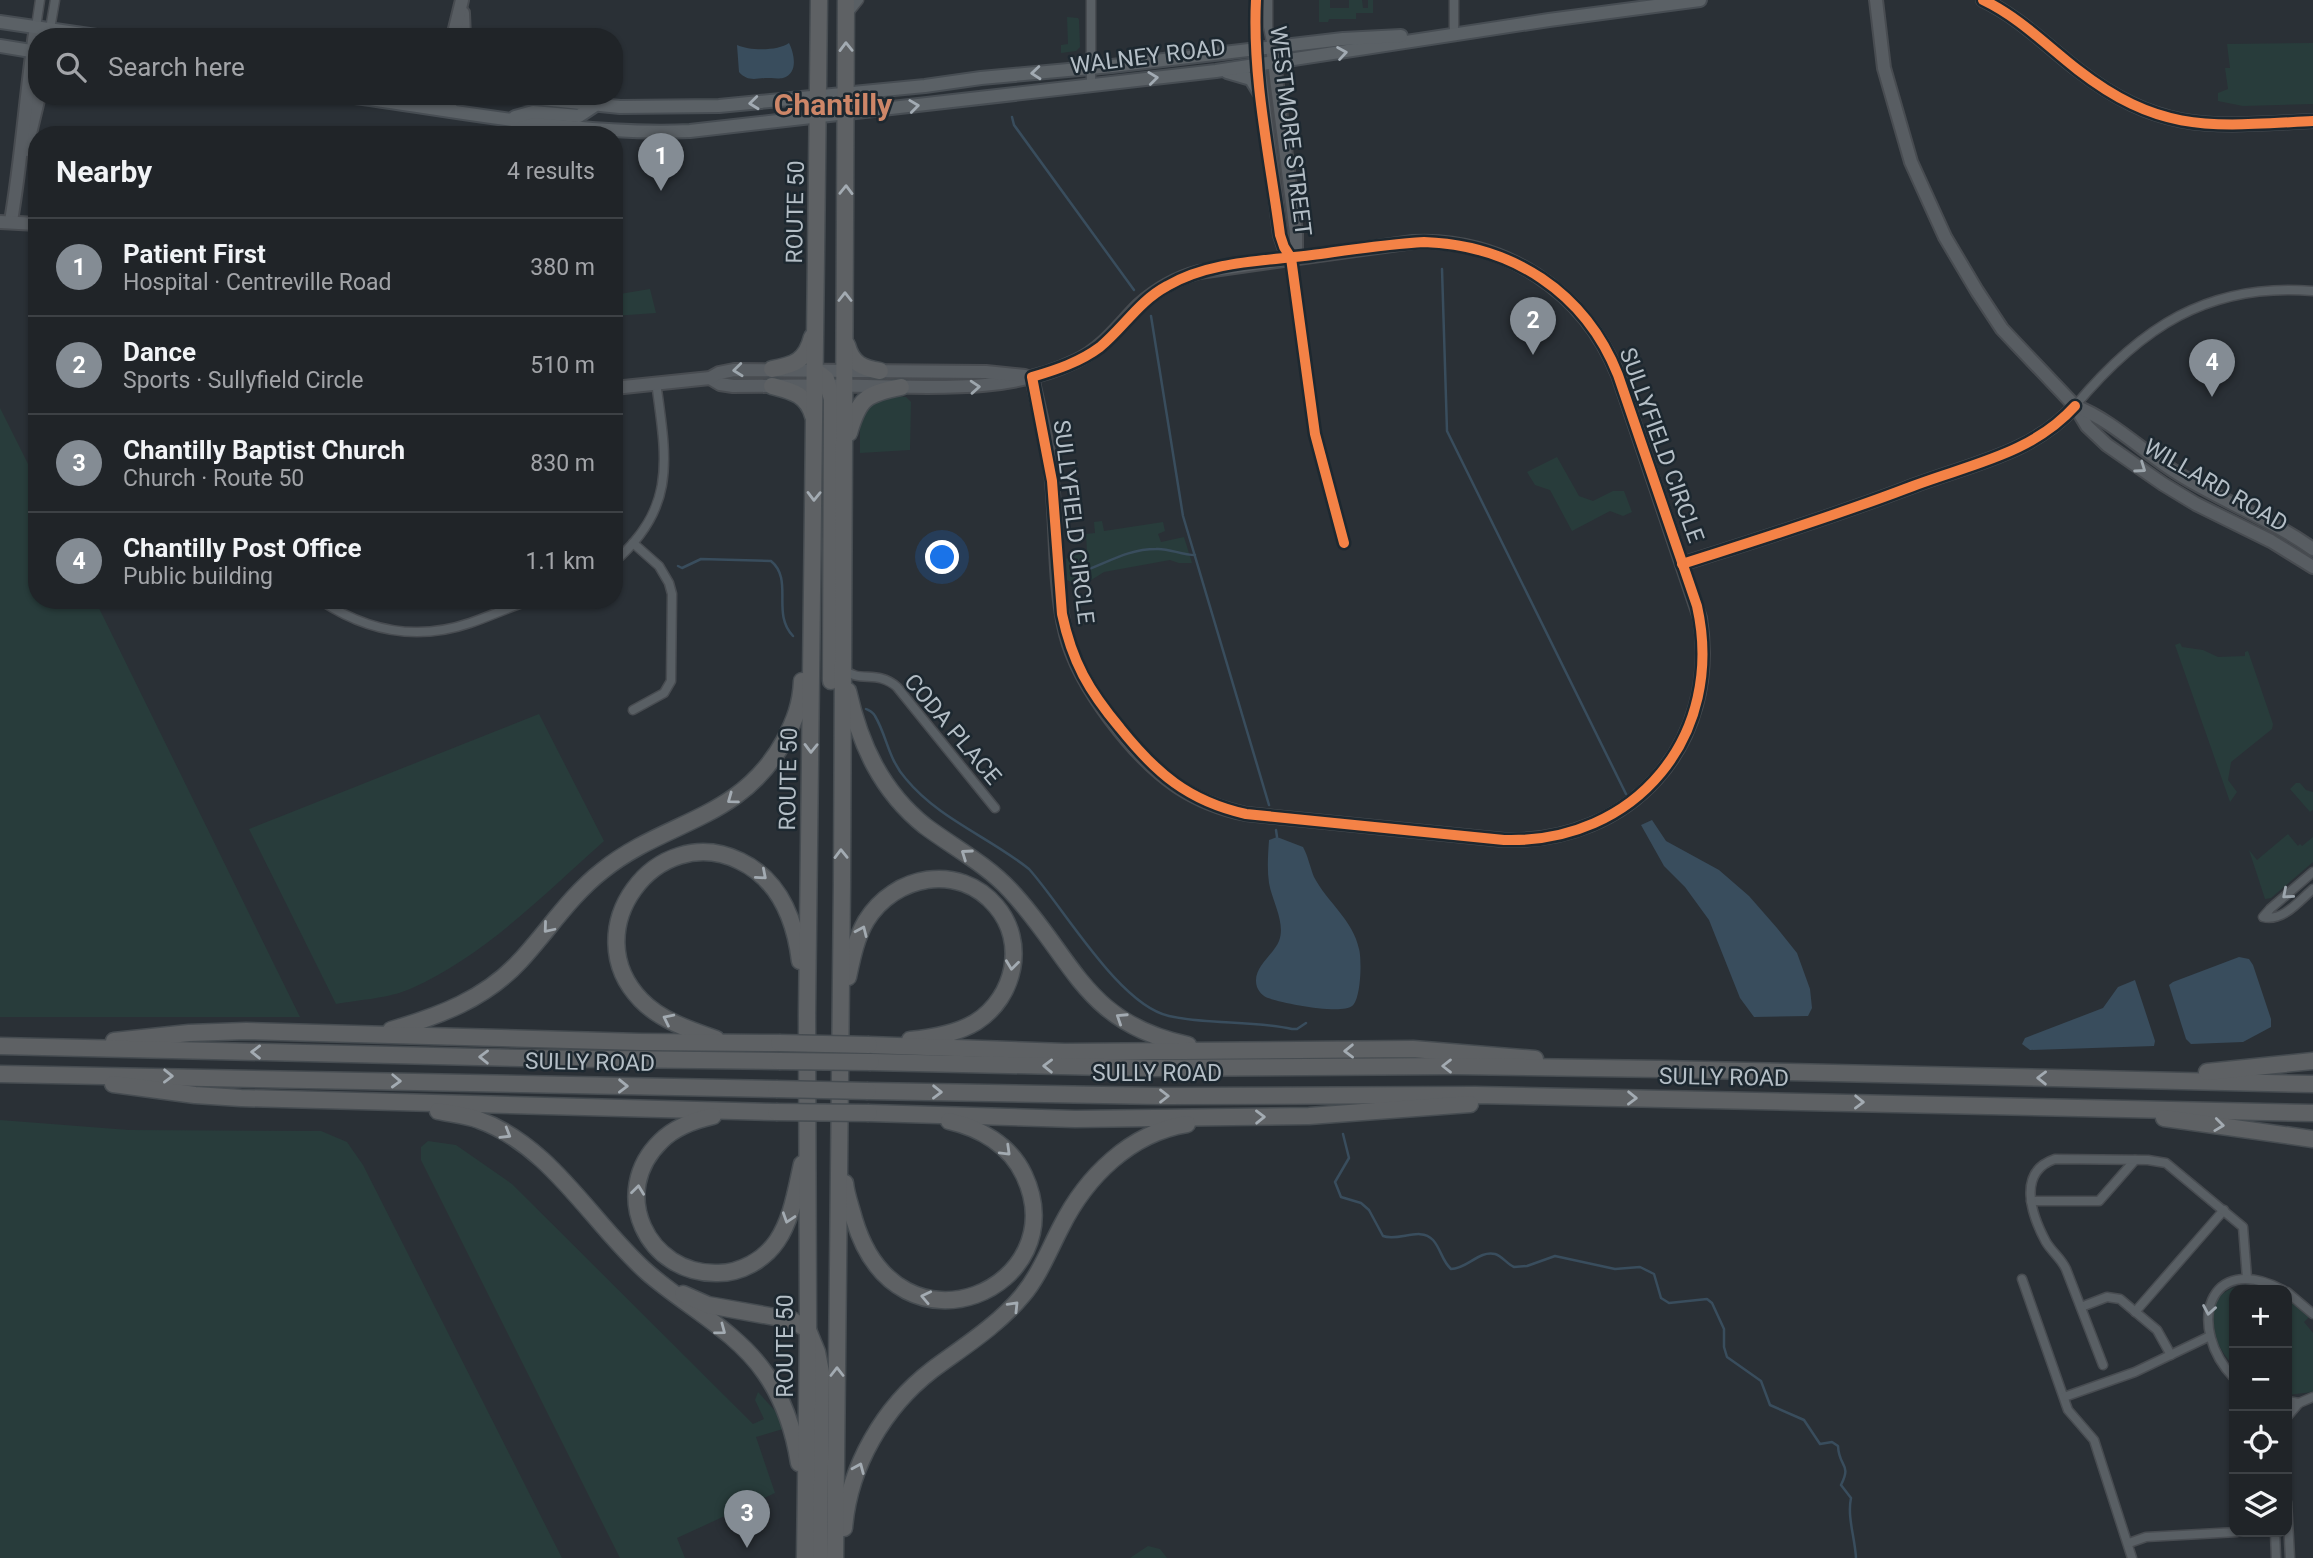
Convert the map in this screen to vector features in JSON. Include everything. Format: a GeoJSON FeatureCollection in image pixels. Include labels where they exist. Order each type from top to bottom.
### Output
{"type":"FeatureCollection","features":[{"type":"Feature","properties":{"kind":"highway","name":"ROUTE 50"},"geometry":{"type":"LineString","coordinates":[[819,0],[817,318],[843,452],[835,1558]]}},
{"type":"Feature","properties":{"kind":"highway","name":"ROUTE 50"},"geometry":{"type":"LineString","coordinates":[[805,1558],[808,1330],[807,1015],[815,428],[844,336],[846,0]]}},
{"type":"Feature","properties":{"kind":"highway"},"geometry":{"type":"LineString","coordinates":[[772,369],[794,364],[803,358],[810,345],[817,318]]}},
{"type":"Feature","properties":{"kind":"highway"},"geometry":{"type":"LineString","coordinates":[[844,336],[849,354],[856,363],[864,368],[880,371]]}},
{"type":"Feature","properties":{"kind":"highway"},"geometry":{"type":"LineString","coordinates":[[830,380],[831,733],[841,816]]}},
{"type":"Feature","properties":{"kind":"highway"},"geometry":{"type":"LineString","coordinates":[[772,386],[796,393],[806,400],[812,411],[815,428]]}},
{"type":"Feature","properties":{"kind":"highway"},"geometry":{"type":"LineString","coordinates":[[843,452],[861,402],[874,393],[901,387]]}},
{"type":"Feature","properties":{"kind":"highway"},"geometry":{"type":"LineString","coordinates":[[374,1034],[433,1018],[489,988],[518,964],[573,900],[603,870],[637,849],[729,802],[759,776],[778,751],[797,716],[813,584]]}},
{"type":"Feature","properties":{"kind":"highway"},"geometry":{"type":"LineString","coordinates":[[842,667],[854,717],[869,757],[885,785],[925,825],[1007,887],[1092,996],[1128,1023],[1165,1040],[1200,1047],[1257,1052]]}},
{"type":"Feature","properties":{"kind":"highway"},"geometry":{"type":"LineString","coordinates":[[757,1043],[716,1039],[663,1017],[641,1001],[627,980],[617,949],[617,932],[622,911],[637,884],[668,860],[700,852],[725,855],[761,872],[774,887],[791,919],[799,947],[807,1015]]}},
{"type":"Feature","properties":{"kind":"highway"},"geometry":{"type":"LineString","coordinates":[[840,1021],[853,953],[866,922],[886,897],[904,886],[935,878],[957,881],[988,897],[1003,915],[1012,938],[1012,975],[1001,999],[976,1022],[956,1030],[917,1039],[869,1045]]}},
{"type":"Feature","properties":{"kind":"highway"},"geometry":{"type":"LineString","coordinates":[[46,1047],[212,1032],[374,1034],[1065,1052],[1413,1049],[1662,1069]]}},
{"type":"Feature","properties":{"kind":"highway","name":"SULLY ROAD"},"geometry":{"type":"LineString","coordinates":[[0,1046],[1150,1068],[1455,1066],[1662,1069],[2313,1084]]}},
{"type":"Feature","properties":{"kind":"highway"},"geometry":{"type":"LineString","coordinates":[[2110,1079],[2313,1061]]}},
{"type":"Feature","properties":{"kind":"highway","name":"SULLY ROAD"},"geometry":{"type":"LineString","coordinates":[[0,1074],[1160,1096],[1399,1094],[2313,1113]]}},
{"type":"Feature","properties":{"kind":"highway"},"geometry":{"type":"LineString","coordinates":[[27,1074],[218,1097],[1075,1119],[1348,1115],[1563,1097]]}},
{"type":"Feature","properties":{"kind":"highway"},"geometry":{"type":"LineString","coordinates":[[394,1102],[479,1120],[513,1138],[550,1168],[648,1273],[747,1352],[766,1374],[784,1406],[795,1436],[806,1527]]}},
{"type":"Feature","properties":{"kind":"highway"},"geometry":{"type":"LineString","coordinates":[[2078,1108],[2313,1139]]}},
{"type":"Feature","properties":{"kind":"highway"},"geometry":{"type":"LineString","coordinates":[[730,1112],[702,1118],[681,1127],[661,1141],[647,1159],[637,1190],[640,1221],[654,1246],[675,1264],[700,1272],[725,1273],[741,1269],[760,1259],[777,1241],[796,1192],[808,1128]]}},
{"type":"Feature","properties":{"kind":"highway"},"geometry":{"type":"LineString","coordinates":[[839,1125],[845,1189],[864,1245],[879,1270],[906,1291],[929,1299],[965,1298],[985,1292],[1010,1273],[1029,1240],[1033,1218],[1032,1201],[1021,1168],[996,1142],[966,1125],[898,1113]]}},
{"type":"Feature","properties":{"kind":"highway"},"geometry":{"type":"LineString","coordinates":[[842,1558],[845,1515],[855,1477],[864,1455],[886,1418],[914,1385],[990,1327],[1021,1298],[1033,1282],[1074,1204],[1094,1176],[1120,1153],[1150,1136],[1179,1125],[1225,1117]]}},
{"type":"Feature","properties":{"kind":"highway"},"geometry":{"type":"LineString","coordinates":[[648,1273],[708,1305],[792,1320],[808,1330],[821,1372],[819,1558]]}},
{"type":"Feature","properties":{"kind":"main road","name":"WALNEY ROAD"},"geometry":{"type":"LineString","coordinates":[[623,131],[656,133],[727,128],[1216,71],[1700,0]]}},
{"type":"Feature","properties":{"kind":"main road"},"geometry":{"type":"LineString","coordinates":[[1983,0],[2011,16],[2106,91],[2142,110],[2198,124],[2313,121]]}},
{"type":"Feature","properties":{"kind":"main road"},"geometry":{"type":"LineString","coordinates":[[0,22],[36,27]]}},
{"type":"Feature","properties":{"kind":"main road","name":"WALNEY ROAD"},"geometry":{"type":"LineString","coordinates":[[613,105],[719,106],[925,86],[1343,39],[1454,34]]}},
{"type":"Feature","properties":{"kind":"main road"},"geometry":{"type":"LineString","coordinates":[[0,47],[28,51]]}},
{"type":"Feature","properties":{"kind":"main road"},"geometry":{"type":"LineString","coordinates":[[1216,71],[1249,78],[1262,97]]}},
{"type":"Feature","properties":{"kind":"main road","name":"WALNEY ROAD"},"geometry":{"type":"LineString","coordinates":[[456,105],[512,118],[571,126]]}},
{"type":"Feature","properties":{"kind":"main road"},"geometry":{"type":"LineString","coordinates":[[512,118],[533,112],[579,116],[593,105]]}},
{"type":"Feature","properties":{"kind":"street"},"geometry":{"type":"LineString","coordinates":[[36,27],[40,0]]}},
{"type":"Feature","properties":{"kind":"street"},"geometry":{"type":"LineString","coordinates":[[51,28],[55,0]]}},
{"type":"Feature","properties":{"kind":"street"},"geometry":{"type":"LineString","coordinates":[[455,28],[462,0]]}},
{"type":"Feature","properties":{"kind":"street"},"geometry":{"type":"LineString","coordinates":[[462,0],[464,28]]}},
{"type":"Feature","properties":{"kind":"street"},"geometry":{"type":"LineString","coordinates":[[845,17],[859,0]]}},
{"type":"Feature","properties":{"kind":"street"},"geometry":{"type":"LineString","coordinates":[[1091,0],[1091,85]]}},
{"type":"Feature","properties":{"kind":"street","name":"WESTMORE STREET"},"geometry":{"type":"LineString","coordinates":[[1256,0],[1257,49],[1280,235],[1291,258]]}},
{"type":"Feature","properties":{"kind":"street","name":"WESTMORE STREET"},"geometry":{"type":"LineString","coordinates":[[1268,0],[1268,27],[1296,233],[1296,248],[1291,258]]}},
{"type":"Feature","properties":{"kind":"street"},"geometry":{"type":"LineString","coordinates":[[1454,0],[1454,34]]}},
{"type":"Feature","properties":{"kind":"street","name":"WILLARD ROAD"},"geometry":{"type":"LineString","coordinates":[[1876,0],[1878,33],[1891,95],[1911,162],[1954,254],[2002,329],[2075,405],[2087,426],[2107,444],[2196,504],[2296,555],[2313,567]]}},
{"type":"Feature","properties":{"kind":"street"},"geometry":{"type":"LineString","coordinates":[[21,163],[28,88]]}},
{"type":"Feature","properties":{"kind":"street"},"geometry":{"type":"LineString","coordinates":[[33,126],[37,105]]}},
{"type":"Feature","properties":{"kind":"street"},"geometry":{"type":"LineString","coordinates":[[28,143],[5,221],[28,223]]}},
{"type":"Feature","properties":{"kind":"street","name":"SULLYFIELD CIRCLE"},"geometry":{"type":"LineString","coordinates":[[830,380],[901,387],[984,386],[1032,377],[1066,366],[1090,353],[1110,337],[1140,304],[1180,279],[1210,269],[1413,242],[1448,243],[1489,252],[1549,282],[1590,324],[1611,358],[1697,606],[1703,644],[1703,670],[1696,709],[1680,746],[1657,779],[1626,807],[1601,821],[1562,836],[1533,840],[1511,841],[1272,817],[1231,811],[1189,794],[1152,766],[1110,717],[1080,672],[1067,638],[1062,614],[1051,474],[1032,377]]}},
{"type":"Feature","properties":{"kind":"street"},"geometry":{"type":"LineString","coordinates":[[1291,258],[1315,434],[1344,543]]}},
{"type":"Feature","properties":{"kind":"street"},"geometry":{"type":"LineString","coordinates":[[1682,564],[2014,451],[2048,432],[2130,348],[2156,328],[2204,304],[2237,294],[2275,289],[2313,291]]}},
{"type":"Feature","properties":{"kind":"street"},"geometry":{"type":"LineString","coordinates":[[623,387],[710,378],[734,370],[772,369],[830,380]]}},
{"type":"Feature","properties":{"kind":"street","name":"SULLYFIELD CIRCLE"},"geometry":{"type":"LineString","coordinates":[[830,380],[880,371],[997,373],[1032,377]]}},
{"type":"Feature","properties":{"kind":"street"},"geometry":{"type":"LineString","coordinates":[[710,378],[733,386],[772,386],[830,380]]}},
{"type":"Feature","properties":{"kind":"street"},"geometry":{"type":"LineString","coordinates":[[623,553],[654,513],[662,488],[665,446],[656,383]]}},
{"type":"Feature","properties":{"kind":"street","name":"WILLARD ROAD"},"geometry":{"type":"LineString","coordinates":[[2075,405],[2097,414],[2175,472],[2208,492],[2283,529],[2313,549]]}},
{"type":"Feature","properties":{"kind":"street"},"geometry":{"type":"LineString","coordinates":[[633,543],[659,566],[669,583],[672,627],[669,686],[664,693],[633,710]]}},
{"type":"Feature","properties":{"kind":"street"},"geometry":{"type":"LineString","coordinates":[[335,609],[364,624],[416,633],[457,627],[507,609]]}},
{"type":"Feature","properties":{"kind":"street","name":"CODA PLACE"},"geometry":{"type":"LineString","coordinates":[[842,667],[853,676],[881,677],[897,687],[995,808]]}},
{"type":"Feature","properties":{"kind":"street"},"geometry":{"type":"LineString","coordinates":[[2313,872],[2263,917],[2272,919],[2284,914],[2313,889]]}},
{"type":"Feature","properties":{"kind":"street"},"geometry":{"type":"LineString","coordinates":[[2103,1365],[2062,1261],[2046,1242],[2031,1201],[2031,1181],[2052,1159],[2158,1161],[2170,1166],[2240,1224],[2244,1232],[2247,1278]]}},
{"type":"Feature","properties":{"kind":"street"},"geometry":{"type":"LineString","coordinates":[[2031,1201],[2099,1201],[2136,1160]]}},
{"type":"Feature","properties":{"kind":"street"},"geometry":{"type":"LineString","coordinates":[[2135,1312],[2224,1210]]}},
{"type":"Feature","properties":{"kind":"street"},"geometry":{"type":"LineString","coordinates":[[2229,1372],[2210,1336],[2208,1312],[2215,1292],[2247,1278],[2272,1285]]}},
{"type":"Feature","properties":{"kind":"street"},"geometry":{"type":"LineString","coordinates":[[2022,1279],[2070,1413],[2094,1440],[2132,1558]]}},
{"type":"Feature","properties":{"kind":"street"},"geometry":{"type":"LineString","coordinates":[[2081,1307],[2112,1297],[2122,1301],[2157,1330],[2171,1355]]}},
{"type":"Feature","properties":{"kind":"street"},"geometry":{"type":"LineString","coordinates":[[2292,1297],[2313,1314]]}},
{"type":"Feature","properties":{"kind":"street"},"geometry":{"type":"LineString","coordinates":[[2064,1397],[2135,1372],[2210,1336]]}},
{"type":"Feature","properties":{"kind":"street"},"geometry":{"type":"LineString","coordinates":[[2292,1411],[2299,1403],[2313,1397]]}},
{"type":"Feature","properties":{"kind":"street"},"geometry":{"type":"LineString","coordinates":[[2292,1402],[2299,1403]]}},
{"type":"Feature","properties":{"kind":"street"},"geometry":{"type":"LineString","coordinates":[[2129,1543],[2146,1537],[2229,1532]]}},
{"type":"Feature","properties":{"kind":"street"},"geometry":{"type":"LineString","coordinates":[[2275,1537],[2276,1558]]}},
{"type":"Feature","properties":{"kind":"street"},"geometry":{"type":"LineString","coordinates":[[2288,1537],[2290,1558]]}},
{"type":"Feature","properties":{"kind":"green space"},"geometry":{"type":"Polygon","coordinates":[[[1319,0],[1330,0],[1330,8],[1349,8],[1349,0],[1362,0],[1363,8],[1368,8],[1368,0],[1373,0],[1373,13],[1356,13],[1356,19],[1329,19],[1328,22],[1319,22],[1319,0]]]}},
{"type":"Feature","properties":{"kind":"green space"},"geometry":{"type":"Polygon","coordinates":[[[1067,17],[1079,20],[1080,47],[1076,51],[1061,53],[1061,45],[1068,44],[1067,17]]]}},
{"type":"Feature","properties":{"kind":"green space"},"geometry":{"type":"Polygon","coordinates":[[[2313,43],[2313,104],[2243,106],[2218,101],[2218,93],[2228,89],[2225,68],[2230,68],[2227,44],[2313,43]]]}},
{"type":"Feature","properties":{"kind":"green space"},"geometry":{"type":"Polygon","coordinates":[[[650,289],[656,313],[623,315],[623,294],[650,289]]]}},
{"type":"Feature","properties":{"kind":"green space"},"geometry":{"type":"Polygon","coordinates":[[[885,395],[906,397],[911,402],[910,450],[860,453],[860,412],[885,395]]]}},
{"type":"Feature","properties":{"kind":"green space"},"geometry":{"type":"Polygon","coordinates":[[[0,408],[28,464],[28,609],[99,609],[300,1017],[0,1017],[0,408]]]}},
{"type":"Feature","properties":{"kind":"green space"},"geometry":{"type":"Polygon","coordinates":[[[1557,457],[1579,496],[1593,501],[1613,491],[1624,491],[1632,512],[1623,516],[1610,511],[1572,531],[1550,490],[1535,485],[1527,472],[1557,457]]]}},
{"type":"Feature","properties":{"kind":"green space"},"geometry":{"type":"Polygon","coordinates":[[[1102,521],[1104,531],[1163,522],[1165,531],[1158,534],[1161,542],[1184,537],[1192,563],[1170,560],[1104,572],[1080,587],[1067,580],[1066,559],[1072,554],[1087,552],[1086,534],[1095,533],[1094,522],[1102,521]]]}},
{"type":"Feature","properties":{"kind":"green space"},"geometry":{"type":"Polygon","coordinates":[[[2180,643],[2182,647],[2203,650],[2218,657],[2245,656],[2248,651],[2273,724],[2272,729],[2231,762],[2228,780],[2237,792],[2230,802],[2175,645],[2180,643]]]}},
{"type":"Feature","properties":{"kind":"green space"},"geometry":{"type":"Polygon","coordinates":[[[539,714],[604,841],[536,903],[463,960],[410,989],[393,995],[336,1004],[249,829],[539,714]]]}},
{"type":"Feature","properties":{"kind":"green space"},"geometry":{"type":"Polygon","coordinates":[[[2296,783],[2313,792],[2313,810],[2310,812],[2290,789],[2296,783]]]}},
{"type":"Feature","properties":{"kind":"green space"},"geometry":{"type":"Polygon","coordinates":[[[2288,834],[2298,846],[2313,837],[2313,862],[2271,898],[2265,899],[2249,850],[2257,860],[2288,834]]]}},
{"type":"Feature","properties":{"kind":"green space"},"geometry":{"type":"Polygon","coordinates":[[[0,1120],[129,1130],[321,1131],[347,1142],[363,1165],[562,1558],[0,1558],[0,1120]]]}},
{"type":"Feature","properties":{"kind":"green space"},"geometry":{"type":"Polygon","coordinates":[[[428,1141],[456,1145],[512,1184],[753,1424],[764,1419],[755,1400],[758,1392],[778,1414],[783,1429],[756,1437],[775,1493],[677,1538],[685,1558],[620,1558],[421,1160],[421,1147],[428,1141]]]}},
{"type":"Feature","properties":{"kind":"green space"},"geometry":{"type":"Polygon","coordinates":[[[2229,1290],[2229,1360],[2217,1341],[2213,1327],[2215,1304],[2222,1294],[2229,1290]]]}},
{"type":"Feature","properties":{"kind":"green space"},"geometry":{"type":"Polygon","coordinates":[[[2292,1302],[2309,1317],[2304,1322],[2313,1333],[2313,1392],[2292,1394],[2292,1302]]]}},
{"type":"Feature","properties":{"kind":"green space"},"geometry":{"type":"Polygon","coordinates":[[[1148,1546],[1160,1549],[1167,1558],[1130,1558],[1148,1546]]]}},
{"type":"Feature","properties":{"kind":"water"},"geometry":{"type":"Polygon","coordinates":[[[789,43],[794,62],[788,75],[781,78],[751,79],[739,72],[737,45],[764,49],[778,48],[789,43]]]}},
{"type":"Feature","properties":{"kind":"water"},"geometry":{"type":"Polygon","coordinates":[[[1652,820],[1666,841],[1719,870],[1749,896],[1797,953],[1810,989],[1812,1008],[1808,1016],[1754,1017],[1740,998],[1709,920],[1685,887],[1664,866],[1641,825],[1652,820]]]}},
{"type":"Feature","properties":{"kind":"water"},"geometry":{"type":"Polygon","coordinates":[[[1277,837],[1303,847],[1314,877],[1346,920],[1356,939],[1360,954],[1360,979],[1352,1006],[1324,1009],[1298,1005],[1268,998],[1261,994],[1257,987],[1257,974],[1276,947],[1281,934],[1268,872],[1269,840],[1277,837]]]}},
{"type":"Feature","properties":{"kind":"water"},"geometry":{"type":"Polygon","coordinates":[[[2239,957],[2249,959],[2253,965],[2271,1019],[2271,1027],[2243,1042],[2191,1044],[2186,1039],[2169,985],[2239,957]]]}},
{"type":"Feature","properties":{"kind":"water"},"geometry":{"type":"Polygon","coordinates":[[[2135,980],[2155,1041],[2154,1046],[2030,1050],[2022,1044],[2025,1038],[2103,1008],[2118,987],[2135,980]]]}},
{"type":"Feature","properties":{"kind":"waterway"},"geometry":{"type":"LineString","coordinates":[[1012,117],[1014,125],[1134,290]]}},
{"type":"Feature","properties":{"kind":"waterway"},"geometry":{"type":"LineString","coordinates":[[1442,269],[1447,431],[1626,794]]}},
{"type":"Feature","properties":{"kind":"waterway"},"geometry":{"type":"LineString","coordinates":[[1151,316],[1183,516],[1269,805]]}},
{"type":"Feature","properties":{"kind":"waterway"},"geometry":{"type":"LineString","coordinates":[[1075,574],[1145,550],[1161,549],[1195,555]]}},
{"type":"Feature","properties":{"kind":"waterway"},"geometry":{"type":"LineString","coordinates":[[678,566],[682,568],[701,559],[771,561],[781,578],[784,617],[793,636]]}},
{"type":"Feature","properties":{"kind":"waterway"},"geometry":{"type":"LineString","coordinates":[[866,709],[875,716],[900,771],[919,793],[949,817],[1029,869],[1112,975],[1150,1008],[1169,1016],[1199,1021],[1261,1024],[1292,1029],[1306,1023]]}},
{"type":"Feature","properties":{"kind":"waterway"},"geometry":{"type":"LineString","coordinates":[[1276,830],[1277,837]]}},
{"type":"Feature","properties":{"kind":"waterway"},"geometry":{"type":"LineString","coordinates":[[1343,1134],[1349,1158],[1335,1182],[1341,1197],[1361,1203],[1369,1210],[1383,1236],[1428,1236],[1451,1269],[1489,1253],[1498,1255],[1514,1267],[1527,1266],[1555,1256],[1615,1269],[1640,1267],[1654,1274],[1661,1298],[1669,1303],[1707,1299],[1712,1303],[1724,1329],[1727,1357],[1761,1381],[1770,1405],[1804,1420],[1820,1444],[1832,1442],[1838,1446],[1845,1469],[1841,1485],[1851,1498],[1856,1558]]}},
{"type":"Feature","properties":{"kind":"cycle path"},"geometry":{"type":"LineString","coordinates":[[1256,0],[1259,88],[1280,235],[1291,258],[1315,434],[1344,543]]}},
{"type":"Feature","properties":{"kind":"cycle path"},"geometry":{"type":"LineString","coordinates":[[1983,0],[2021,23],[2108,91],[2163,116],[2217,124],[2313,121]]}},
{"type":"Feature","properties":{"kind":"cycle path"},"geometry":{"type":"LineString","coordinates":[[1424,242],[1487,252],[1515,264],[1542,278],[1565,297],[1586,320],[1604,346],[1618,375],[1697,606],[1702,653],[1698,698],[1683,738],[1661,773],[1631,802],[1594,823],[1551,836],[1504,840],[1246,814],[1207,801],[1190,793],[1160,772],[1109,714],[1083,675],[1071,647],[1062,614],[1052,481],[1032,377],[1068,365],[1100,347],[1157,292],[1201,271],[1257,261],[1424,242]]}},
{"type":"Feature","properties":{"kind":"cycle path"},"geometry":{"type":"LineString","coordinates":[[1682,564],[1822,519],[1996,457],[2038,437],[2075,406]]}},
{"type":"Feature","properties":{"kind":"place","name":"Patient First"},"geometry":{"type":"Point","coordinates":[661,191]}},
{"type":"Feature","properties":{"kind":"place","name":"Dance"},"geometry":{"type":"Point","coordinates":[1533,355]}},
{"type":"Feature","properties":{"kind":"place","name":"Chantilly Post Office"},"geometry":{"type":"Point","coordinates":[2212,397]}},
{"type":"Feature","properties":{"kind":"place","name":"Chantilly Baptist Church"},"geometry":{"type":"Point","coordinates":[747,1548]}},
{"type":"Feature","properties":{"kind":"district","name":"Chantilly"},"geometry":{"type":"Point","coordinates":[833,105]}}]}
